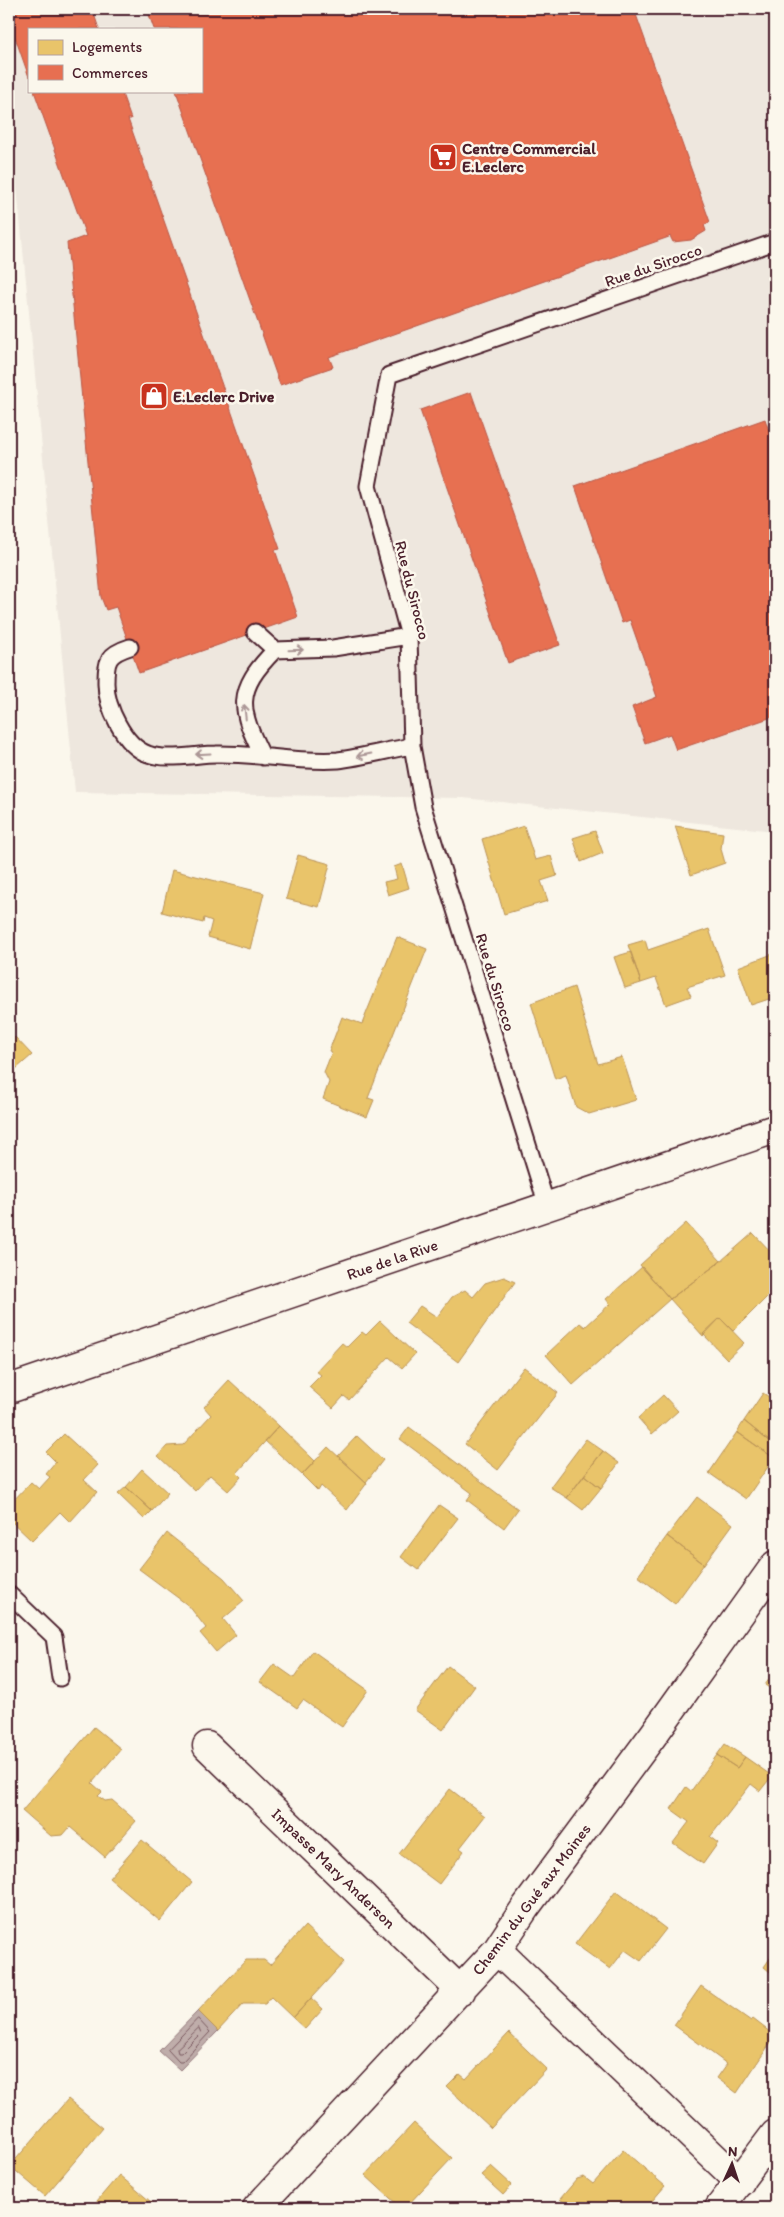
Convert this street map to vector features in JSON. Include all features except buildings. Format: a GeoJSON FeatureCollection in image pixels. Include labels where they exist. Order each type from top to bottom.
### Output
{"type":"FeatureCollection","features":[{"type":"Feature","properties":{"kind":"street","name":"Rue de la Rive"},"geometry":{"type":"LineString","coordinates":[[9,1389],[775,1129]]}},
{"type":"Feature","properties":{"kind":"street","name":"Chemin du Gué aux Moines"},"geometry":{"type":"LineString","coordinates":[[257,2208],[497,1950],[525,1908],[654,1734],[775,1565]]}},
{"type":"Feature","properties":{"kind":"street","name":"Impasse Mary Anderson"},"geometry":{"type":"LineString","coordinates":[[206,1746],[461,1990]]}},
{"type":"Feature","properties":{"kind":"street"},"geometry":{"type":"LineString","coordinates":[[497,1950],[740,2182]]}},
{"type":"Feature","properties":{"kind":"street"},"geometry":{"type":"LineString","coordinates":[[719,2208],[775,2134]]}},
{"type":"Feature","properties":{"kind":"lane","name":"Rue du Sirocco"},"geometry":{"type":"LineString","coordinates":[[547,1206],[423,807],[412,746],[409,636],[368,486],[389,375],[775,242]]}},
{"type":"Feature","properties":{"kind":"lane"},"geometry":{"type":"LineString","coordinates":[[254,632],[275,650],[333,648],[409,636]]}},
{"type":"Feature","properties":{"kind":"lane"},"geometry":{"type":"LineString","coordinates":[[130,647],[119,651],[109,658],[106,667],[106,695],[118,725],[137,748],[148,755],[218,754],[337,760],[412,746]]}},
{"type":"Feature","properties":{"kind":"lane"},"geometry":{"type":"LineString","coordinates":[[263,757],[247,724],[244,706],[248,685],[262,664],[275,650]]}},
{"type":"Feature","properties":{"kind":"lane"},"geometry":{"type":"LineString","coordinates":[[9,1594],[54,1637],[60,1678]]}},
{"type":"Feature","properties":{"kind":"shaded area"},"geometry":{"type":"Polygon","coordinates":[[[9,9],[775,9],[775,831],[463,798],[75,792],[9,104],[9,9]]]}},
{"type":"Feature","properties":{"kind":"water"},"geometry":{"type":"Polygon","coordinates":[[[198,2011],[218,2031],[180,2070],[159,2051],[198,2011]]]}},
{"type":"Feature","properties":{"kind":"place","name":"Centre Commercial E.Leclerc"},"geometry":{"type":"Point","coordinates":[443,157]}},
{"type":"Feature","properties":{"kind":"place","name":"E.Leclerc Drive"},"geometry":{"type":"Point","coordinates":[154,396]}}]}
